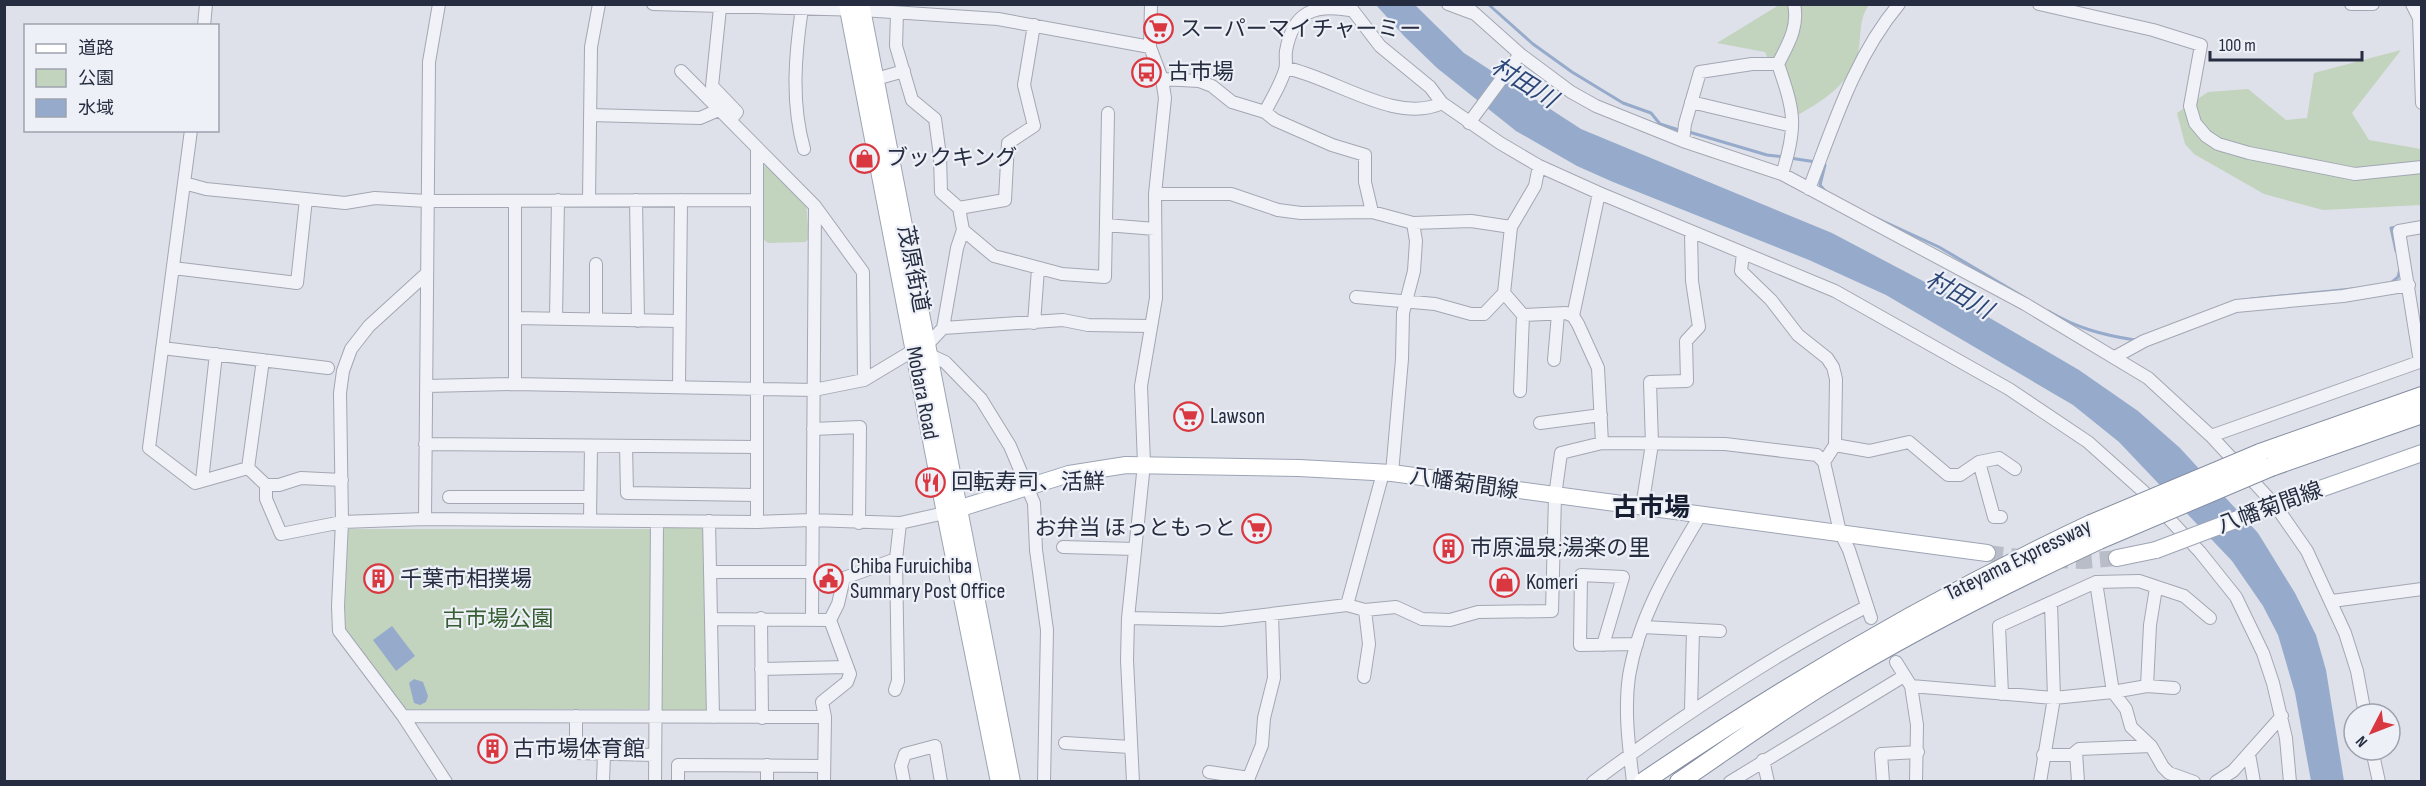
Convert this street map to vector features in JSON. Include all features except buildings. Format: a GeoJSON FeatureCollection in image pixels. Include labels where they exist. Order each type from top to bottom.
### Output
{"type":"FeatureCollection","features":[{"type":"Feature","properties":{"kind":"highway","name":"Tateyama Expressway"},"geometry":{"type":"LineString","coordinates":[[1643,782],[1768,697],[1867,639],[1991,572],[2095,532],[2421,396]]}},
{"type":"Feature","properties":{"kind":"highway","name":"Tateyama Expressway"},"geometry":{"type":"LineString","coordinates":[[2265,460],[2421,414]]}},
{"type":"Feature","properties":{"kind":"highway","name":"Tateyama Expressway"},"geometry":{"type":"LineString","coordinates":[[1679,782],[1744,735],[1857,665],[2095,532]]}},
{"type":"Feature","properties":{"kind":"main road","name":"茂原街道"},"geometry":{"type":"LineString","coordinates":[[855,7],[876,79],[953,512],[1012,782]]}},
{"type":"Feature","properties":{"kind":"main road","name":"Mobara Road"},"geometry":{"type":"LineString","coordinates":[[855,7],[924,350]]}},
{"type":"Feature","properties":{"kind":"main road","name":"八幡菊間線"},"geometry":{"type":"LineString","coordinates":[[2117,558],[2156,550],[2421,453]]}},
{"type":"Feature","properties":{"kind":"main road","name":"八幡菊間線"},"geometry":{"type":"LineString","coordinates":[[953,512],[1069,474],[1144,464],[1162,467],[1299,468],[1388,473],[1987,553]]}},
{"type":"Feature","properties":{"kind":"main road"},"geometry":{"type":"LineString","coordinates":[[953,512],[999,782]]}},
{"type":"Feature","properties":{"kind":"street"},"geometry":{"type":"LineString","coordinates":[[204,24],[206,4]]}},
{"type":"Feature","properties":{"kind":"street"},"geometry":{"type":"LineString","coordinates":[[425,519],[427,386],[425,275],[429,62],[439,4]]}},
{"type":"Feature","properties":{"kind":"street"},"geometry":{"type":"LineString","coordinates":[[589,200],[591,47],[598,4]]}},
{"type":"Feature","properties":{"kind":"street"},"geometry":{"type":"LineString","coordinates":[[653,4],[720,8],[855,7],[897,12],[943,10],[1150,47]]}},
{"type":"Feature","properties":{"kind":"street"},"geometry":{"type":"LineString","coordinates":[[1133,782],[1127,660],[1128,618],[1144,464],[1141,386],[1149,326],[1156,298],[1155,194],[1158,150],[1164,117],[1162,79],[1150,47],[1150,4]]}},
{"type":"Feature","properties":{"kind":"street"},"geometry":{"type":"LineString","coordinates":[[1448,4],[1469,9],[1520,54],[1571,92],[1596,106],[1683,141],[1782,174],[2025,304],[2148,378],[2175,400],[2275,505],[2307,550],[2332,601],[2357,671],[2363,702]]}},
{"type":"Feature","properties":{"kind":"street"},"geometry":{"type":"LineString","coordinates":[[1782,174],[1791,146],[1793,111],[1778,64],[1791,40],[1797,18],[1794,4]]}},
{"type":"Feature","properties":{"kind":"street"},"geometry":{"type":"LineString","coordinates":[[1809,189],[1858,65],[1880,27],[1899,4]]}},
{"type":"Feature","properties":{"kind":"street"},"geometry":{"type":"LineString","coordinates":[[2039,4],[2153,30],[2201,45],[2190,106],[2196,123],[2206,136],[2218,144],[2249,153],[2355,174],[2421,167]]}},
{"type":"Feature","properties":{"kind":"street"},"geometry":{"type":"LineString","coordinates":[[2350,4],[2373,4]]}},
{"type":"Feature","properties":{"kind":"street"},"geometry":{"type":"LineString","coordinates":[[2412,4],[2420,18],[2421,103]]}},
{"type":"Feature","properties":{"kind":"street"},"geometry":{"type":"LineString","coordinates":[[1265,112],[1286,68],[1286,51],[1298,21],[1313,9],[1328,6],[1349,7],[1380,46],[1430,87],[1442,103],[1469,123],[1539,166],[1835,291],[2009,389],[2088,442],[2144,492],[2200,552],[2236,597],[2263,653],[2282,716],[2290,782]]}},
{"type":"Feature","properties":{"kind":"street"},"geometry":{"type":"LineString","coordinates":[[720,8],[712,86],[737,112],[731,119]]}},
{"type":"Feature","properties":{"kind":"street"},"geometry":{"type":"LineString","coordinates":[[802,8],[794,62],[799,132],[804,149]]}},
{"type":"Feature","properties":{"kind":"street"},"geometry":{"type":"LineString","coordinates":[[427,386],[515,384],[814,390],[864,380],[924,350],[943,328],[957,248],[963,230],[959,208],[941,192],[940,156],[935,119],[912,100],[896,46],[897,12]]}},
{"type":"Feature","properties":{"kind":"street"},"geometry":{"type":"LineString","coordinates":[[959,208],[1005,200],[1008,144],[1034,126],[1024,85],[1034,26]]}},
{"type":"Feature","properties":{"kind":"street"},"geometry":{"type":"LineString","coordinates":[[1469,123],[1520,54]]}},
{"type":"Feature","properties":{"kind":"street"},"geometry":{"type":"LineString","coordinates":[[1683,141],[1700,72],[1752,64],[1778,64]]}},
{"type":"Feature","properties":{"kind":"street"},"geometry":{"type":"LineString","coordinates":[[1286,68],[1303,71],[1354,93],[1404,108],[1421,110],[1442,103]]}},
{"type":"Feature","properties":{"kind":"street"},"geometry":{"type":"LineString","coordinates":[[681,71],[815,206],[863,272],[864,380]]}},
{"type":"Feature","properties":{"kind":"street"},"geometry":{"type":"LineString","coordinates":[[876,79],[904,71]]}},
{"type":"Feature","properties":{"kind":"street"},"geometry":{"type":"LineString","coordinates":[[1162,79],[1199,81],[1212,86],[1232,102],[1265,112],[1302,133],[1365,155],[1365,182],[1372,212]]}},
{"type":"Feature","properties":{"kind":"street"},"geometry":{"type":"LineString","coordinates":[[1692,102],[1792,126]]}},
{"type":"Feature","properties":{"kind":"street"},"geometry":{"type":"LineString","coordinates":[[590,115],[700,118],[721,109]]}},
{"type":"Feature","properties":{"kind":"street"},"geometry":{"type":"LineString","coordinates":[[963,230],[994,256],[1038,269],[1105,277],[1108,113]]}},
{"type":"Feature","properties":{"kind":"street"},"geometry":{"type":"LineString","coordinates":[[191,132],[148,448],[195,483],[248,468]]}},
{"type":"Feature","properties":{"kind":"street"},"geometry":{"type":"LineString","coordinates":[[757,150],[757,522]]}},
{"type":"Feature","properties":{"kind":"street"},"geometry":{"type":"LineString","coordinates":[[1356,297],[1435,303],[1471,314],[1484,314],[1504,293],[1511,227],[1535,186],[1539,166]]}},
{"type":"Feature","properties":{"kind":"street"},"geometry":{"type":"LineString","coordinates":[[184,183],[206,189],[345,203],[375,198],[427,201],[757,200]]}},
{"type":"Feature","properties":{"kind":"street"},"geometry":{"type":"LineString","coordinates":[[1573,316],[1577,308],[1599,193]]}},
{"type":"Feature","properties":{"kind":"street"},"geometry":{"type":"LineString","coordinates":[[1155,194],[1231,194],[1278,210],[1301,213],[1372,212],[1413,223],[1471,220],[1511,227]]}},
{"type":"Feature","properties":{"kind":"street"},"geometry":{"type":"LineString","coordinates":[[173,268],[297,283],[306,199]]}},
{"type":"Feature","properties":{"kind":"street"},"geometry":{"type":"LineString","coordinates":[[636,200],[638,321]]}},
{"type":"Feature","properties":{"kind":"street"},"geometry":{"type":"LineString","coordinates":[[679,387],[681,200]]}},
{"type":"Feature","properties":{"kind":"street"},"geometry":{"type":"LineString","coordinates":[[515,201],[515,384]]}},
{"type":"Feature","properties":{"kind":"street"},"geometry":{"type":"LineString","coordinates":[[556,318],[558,201]]}},
{"type":"Feature","properties":{"kind":"street"},"geometry":{"type":"LineString","coordinates":[[812,618],[815,206]]}},
{"type":"Feature","properties":{"kind":"street"},"geometry":{"type":"LineString","coordinates":[[1347,605],[1388,473],[1402,359],[1403,313],[1414,271],[1416,241],[1413,223]]}},
{"type":"Feature","properties":{"kind":"street"},"geometry":{"type":"LineString","coordinates":[[1106,225],[1155,229]]}},
{"type":"Feature","properties":{"kind":"street"},"geometry":{"type":"LineString","coordinates":[[2211,436],[2421,362],[2399,231],[2421,227]]}},
{"type":"Feature","properties":{"kind":"street"},"geometry":{"type":"LineString","coordinates":[[1642,507],[1652,444],[1650,382],[1687,381],[1686,341],[1699,327],[1692,281],[1691,232]]}},
{"type":"Feature","properties":{"kind":"street"},"geometry":{"type":"LineString","coordinates":[[1743,253],[1741,271],[1771,300],[1798,335],[1827,358],[1833,367],[1836,379],[1835,445],[1824,462]]}},
{"type":"Feature","properties":{"kind":"street"},"geometry":{"type":"LineString","coordinates":[[596,264],[596,320]]}},
{"type":"Feature","properties":{"kind":"street"},"geometry":{"type":"LineString","coordinates":[[1034,323],[1038,269]]}},
{"type":"Feature","properties":{"kind":"street"},"geometry":{"type":"LineString","coordinates":[[425,275],[369,326],[351,350],[343,371],[340,393],[342,522],[339,631],[403,716],[446,782]]}},
{"type":"Feature","properties":{"kind":"street"},"geometry":{"type":"LineString","coordinates":[[2115,357],[2144,341],[2236,306],[2343,296],[2409,285]]}},
{"type":"Feature","properties":{"kind":"street"},"geometry":{"type":"LineString","coordinates":[[1504,293],[1523,315],[1520,391]]}},
{"type":"Feature","properties":{"kind":"street"},"geometry":{"type":"LineString","coordinates":[[1523,315],[1566,313],[1573,316],[1582,330],[1588,350],[1598,368],[1602,443]]}},
{"type":"Feature","properties":{"kind":"street"},"geometry":{"type":"LineString","coordinates":[[1554,360],[1558,314]]}},
{"type":"Feature","properties":{"kind":"street"},"geometry":{"type":"LineString","coordinates":[[515,318],[679,321]]}},
{"type":"Feature","properties":{"kind":"street"},"geometry":{"type":"LineString","coordinates":[[943,328],[1063,320],[1088,325],[1149,326]]}},
{"type":"Feature","properties":{"kind":"street"},"geometry":{"type":"LineString","coordinates":[[162,348],[328,369]]}},
{"type":"Feature","properties":{"kind":"street"},"geometry":{"type":"LineString","coordinates":[[924,350],[945,362],[981,399],[1010,446],[1034,503],[1036,550],[1047,630],[1044,782]]}},
{"type":"Feature","properties":{"kind":"street"},"geometry":{"type":"LineString","coordinates":[[202,481],[216,354]]}},
{"type":"Feature","properties":{"kind":"street"},"geometry":{"type":"LineString","coordinates":[[248,468],[263,360]]}},
{"type":"Feature","properties":{"kind":"street"},"geometry":{"type":"LineString","coordinates":[[1540,423],[1601,415]]}},
{"type":"Feature","properties":{"kind":"street"},"geometry":{"type":"LineString","coordinates":[[813,429],[860,427],[859,523]]}},
{"type":"Feature","properties":{"kind":"street"},"geometry":{"type":"LineString","coordinates":[[1835,445],[1869,451],[1909,442],[1948,475],[1960,475],[1979,462],[1999,458],[2015,469]]}},
{"type":"Feature","properties":{"kind":"street"},"geometry":{"type":"LineString","coordinates":[[1128,618],[1221,620],[1347,605],[1365,610],[1396,607],[1422,619],[1450,620],[1478,612],[1552,611],[1555,496],[1561,453],[1602,443],[1725,444],[1817,455],[1824,462],[1840,532],[1849,550],[1869,612],[1801,641],[1691,710],[1593,782]]}},
{"type":"Feature","properties":{"kind":"street"},"geometry":{"type":"LineString","coordinates":[[425,444],[757,447]]}},
{"type":"Feature","properties":{"kind":"street"},"geometry":{"type":"LineString","coordinates":[[590,520],[591,446]]}},
{"type":"Feature","properties":{"kind":"street"},"geometry":{"type":"LineString","coordinates":[[626,446],[627,493],[757,495]]}},
{"type":"Feature","properties":{"kind":"street"},"geometry":{"type":"LineString","coordinates":[[1979,462],[1994,517],[2001,517]]}},
{"type":"Feature","properties":{"kind":"street"},"geometry":{"type":"LineString","coordinates":[[248,468],[266,485],[279,485],[301,478],[342,480]]}},
{"type":"Feature","properties":{"kind":"street"},"geometry":{"type":"LineString","coordinates":[[266,485],[266,499],[281,534],[342,522],[425,519],[757,522],[811,520],[900,523],[953,512]]}},
{"type":"Feature","properties":{"kind":"street"},"geometry":{"type":"LineString","coordinates":[[449,497],[590,497]]}},
{"type":"Feature","properties":{"kind":"street"},"geometry":{"type":"LineString","coordinates":[[501,497],[503,520]]}},
{"type":"Feature","properties":{"kind":"street"},"geometry":{"type":"LineString","coordinates":[[1633,782],[1630,754],[1629,677],[1637,644],[1661,580],[1701,514]]}},
{"type":"Feature","properties":{"kind":"street"},"geometry":{"type":"LineString","coordinates":[[655,782],[657,521]]}},
{"type":"Feature","properties":{"kind":"street"},"geometry":{"type":"LineString","coordinates":[[709,521],[712,717]]}},
{"type":"Feature","properties":{"kind":"street"},"geometry":{"type":"LineString","coordinates":[[895,690],[898,681],[896,560],[900,523]]}},
{"type":"Feature","properties":{"kind":"street"},"geometry":{"type":"LineString","coordinates":[[1063,547],[1135,549]]}},
{"type":"Feature","properties":{"kind":"street"},"geometry":{"type":"LineString","coordinates":[[824,782],[825,717],[822,702],[848,682],[850,674],[830,620],[838,604],[844,578],[896,560]]}},
{"type":"Feature","properties":{"kind":"street"},"geometry":{"type":"LineString","coordinates":[[710,572],[812,572]]}},
{"type":"Feature","properties":{"kind":"street"},"geometry":{"type":"LineString","coordinates":[[1603,645],[1623,577],[1581,575],[1580,645],[1603,645],[1637,644]]}},
{"type":"Feature","properties":{"kind":"street"},"geometry":{"type":"LineString","coordinates":[[2002,694],[1999,626],[2096,582],[2139,581],[2184,596],[2210,618]]}},
{"type":"Feature","properties":{"kind":"street"},"geometry":{"type":"LineString","coordinates":[[2096,582],[2114,692],[2126,709],[2131,727],[2151,746],[2169,773],[2194,782]]}},
{"type":"Feature","properties":{"kind":"street"},"geometry":{"type":"LineString","coordinates":[[2147,686],[2150,625],[2156,588]]}},
{"type":"Feature","properties":{"kind":"street"},"geometry":{"type":"LineString","coordinates":[[2332,601],[2421,589]]}},
{"type":"Feature","properties":{"kind":"street"},"geometry":{"type":"LineString","coordinates":[[2040,782],[2054,698],[2051,603]]}},
{"type":"Feature","properties":{"kind":"street"},"geometry":{"type":"LineString","coordinates":[[1364,677],[1369,644],[1365,610]]}},
{"type":"Feature","properties":{"kind":"street"},"geometry":{"type":"LineString","coordinates":[[1209,772],[1248,780],[1262,745],[1264,718],[1274,678],[1272,615]]}},
{"type":"Feature","properties":{"kind":"street"},"geometry":{"type":"LineString","coordinates":[[761,618],[762,718]]}},
{"type":"Feature","properties":{"kind":"street"},"geometry":{"type":"LineString","coordinates":[[711,619],[812,618],[830,620]]}},
{"type":"Feature","properties":{"kind":"street"},"geometry":{"type":"LineString","coordinates":[[1643,627],[1720,631]]}},
{"type":"Feature","properties":{"kind":"street"},"geometry":{"type":"LineString","coordinates":[[1691,710],[1693,630]]}},
{"type":"Feature","properties":{"kind":"street"},"geometry":{"type":"LineString","coordinates":[[1896,662],[1907,681],[1917,725],[1916,782]]}},
{"type":"Feature","properties":{"kind":"street"},"geometry":{"type":"LineString","coordinates":[[761,669],[846,668]]}},
{"type":"Feature","properties":{"kind":"street"},"geometry":{"type":"LineString","coordinates":[[1730,782],[1763,759],[1907,681],[2002,694],[2054,698],[2147,686],[2174,687]]}},
{"type":"Feature","properties":{"kind":"street"},"geometry":{"type":"LineString","coordinates":[[403,716],[825,717]]}},
{"type":"Feature","properties":{"kind":"street"},"geometry":{"type":"LineString","coordinates":[[576,716],[576,753],[655,755]]}},
{"type":"Feature","properties":{"kind":"street"},"geometry":{"type":"LineString","coordinates":[[2216,782],[2233,771],[2282,716]]}},
{"type":"Feature","properties":{"kind":"street"},"geometry":{"type":"LineString","coordinates":[[1065,743],[1130,747]]}},
{"type":"Feature","properties":{"kind":"street"},"geometry":{"type":"LineString","coordinates":[[904,782],[901,766],[905,754],[935,746],[940,782]]}},
{"type":"Feature","properties":{"kind":"street"},"geometry":{"type":"LineString","coordinates":[[2043,755],[2072,755],[2079,749],[2151,746]]}},
{"type":"Feature","properties":{"kind":"street"},"geometry":{"type":"LineString","coordinates":[[1883,782],[1881,754],[1917,752]]}},
{"type":"Feature","properties":{"kind":"street"},"geometry":{"type":"LineString","coordinates":[[2076,752],[2078,782]]}},
{"type":"Feature","properties":{"kind":"street"},"geometry":{"type":"LineString","coordinates":[[603,754],[603,782]]}},
{"type":"Feature","properties":{"kind":"street"},"geometry":{"type":"LineString","coordinates":[[2249,754],[2254,782]]}},
{"type":"Feature","properties":{"kind":"street"},"geometry":{"type":"LineString","coordinates":[[1763,759],[1768,782]]}},
{"type":"Feature","properties":{"kind":"street"},"geometry":{"type":"LineString","coordinates":[[2375,762],[2379,782]]}},
{"type":"Feature","properties":{"kind":"street"},"geometry":{"type":"LineString","coordinates":[[678,782],[678,765],[823,766]]}},
{"type":"Feature","properties":{"kind":"street"},"geometry":{"type":"LineString","coordinates":[[767,765],[767,782]]}},
{"type":"Feature","properties":{"kind":"green space"},"geometry":{"type":"Polygon","coordinates":[[[1779,5],[1869,5],[1862,22],[1855,64],[1835,90],[1798,115],[1783,94],[1765,52],[1717,43],[1779,5]]]}},
{"type":"Feature","properties":{"kind":"green space"},"geometry":{"type":"Polygon","coordinates":[[[2401,50],[2352,113],[2369,140],[2421,149],[2421,205],[2323,210],[2264,194],[2194,154],[2185,144],[2177,113],[2208,92],[2248,89],[2286,120],[2307,118],[2314,73],[2401,50]]]}},
{"type":"Feature","properties":{"kind":"green space"},"geometry":{"type":"Polygon","coordinates":[[[767,166],[806,202],[809,239],[805,242],[768,243],[763,239],[763,167],[767,166]]]}},
{"type":"Feature","properties":{"kind":"green space"},"geometry":{"type":"Polygon","coordinates":[[[660,526],[707,526],[708,710],[660,710],[660,526]]]}},
{"type":"Feature","properties":{"kind":"green space","name":"古市場公園"},"geometry":{"type":"Polygon","coordinates":[[[345,529],[652,529],[650,709],[404,709],[344,630],[345,529]]]}},
{"type":"Feature","properties":{"kind":"water"},"geometry":{"type":"Polygon","coordinates":[[[1376,5],[1415,5],[1464,53],[1581,129],[1832,233],[1959,300],[2079,370],[2138,411],[2180,448],[2258,533],[2295,593],[2316,635],[2326,670],[2344,781],[2311,781],[2295,693],[2278,635],[2263,606],[2232,561],[2119,442],[2073,405],[1886,295],[1809,260],[1613,182],[1577,166],[1516,131],[1437,68],[1376,5]]]}},
{"type":"Feature","properties":{"kind":"water"},"geometry":{"type":"Polygon","coordinates":[[[392,626],[415,656],[396,671],[373,640],[392,626]]]}},
{"type":"Feature","properties":{"kind":"water"},"geometry":{"type":"Polygon","coordinates":[[[414,679],[423,682],[428,696],[426,702],[420,705],[414,703],[409,683],[414,679]]]}},
{"type":"Feature","properties":{"kind":"waterway"},"geometry":{"type":"LineString","coordinates":[[1488,4],[1533,44],[1572,72],[1623,103],[1651,113],[1660,124],[1682,131]]}},
{"type":"Feature","properties":{"kind":"waterway"},"geometry":{"type":"LineString","coordinates":[[1689,132],[1767,155],[1784,157]]}},
{"type":"Feature","properties":{"kind":"waterway"},"geometry":{"type":"LineString","coordinates":[[1790,158],[1816,162]]}},
{"type":"Feature","properties":{"kind":"waterway"},"geometry":{"type":"LineString","coordinates":[[1822,164],[1825,165],[1820,185],[1826,192]]}},
{"type":"Feature","properties":{"kind":"waterway"},"geometry":{"type":"LineString","coordinates":[[1874,217],[1939,247],[2022,296]]}},
{"type":"Feature","properties":{"kind":"waterway"},"geometry":{"type":"LineString","coordinates":[[2396,251],[2391,228],[2398,227]]}},
{"type":"Feature","properties":{"kind":"waterway"},"geometry":{"type":"LineString","coordinates":[[2391,283],[2398,277],[2400,269]]}},
{"type":"Feature","properties":{"kind":"waterway"},"geometry":{"type":"LineString","coordinates":[[2251,299],[2352,289]]}},
{"type":"Feature","properties":{"kind":"waterway"},"geometry":{"type":"LineString","coordinates":[[2048,311],[2090,330],[2135,340]]}},
{"type":"Feature","properties":{"kind":"tunnel"},"geometry":{"type":"LineString","coordinates":[[1987,553],[2026,558]]}},
{"type":"Feature","properties":{"kind":"tunnel"},"geometry":{"type":"LineString","coordinates":[[2052,560],[2084,561],[2117,558]]}},
{"type":"Feature","properties":{"kind":"place","name":"スーパーマイチャーミー"},"geometry":{"type":"Point","coordinates":[1159,29]}},
{"type":"Feature","properties":{"kind":"place","name":"古市場"},"geometry":{"type":"Point","coordinates":[1147,72]}},
{"type":"Feature","properties":{"kind":"place","name":"ブックキング"},"geometry":{"type":"Point","coordinates":[865,158]}},
{"type":"Feature","properties":{"kind":"place","name":"Lawson"},"geometry":{"type":"Point","coordinates":[1189,416]}},
{"type":"Feature","properties":{"kind":"place","name":"回転寿司、活鮮"},"geometry":{"type":"Point","coordinates":[930,482]}},
{"type":"Feature","properties":{"kind":"place","name":"お弁当 ほっともっと"},"geometry":{"type":"Point","coordinates":[1257,528]}},
{"type":"Feature","properties":{"kind":"place","name":"市原温泉;湯楽の里"},"geometry":{"type":"Point","coordinates":[1449,548]}},
{"type":"Feature","properties":{"kind":"place","name":"千葉市相撲場"},"geometry":{"type":"Point","coordinates":[379,579]}},
{"type":"Feature","properties":{"kind":"place","name":"Chiba Furuichiba Summary Post Office"},"geometry":{"type":"Point","coordinates":[829,579]}},
{"type":"Feature","properties":{"kind":"place","name":"Komeri"},"geometry":{"type":"Point","coordinates":[1505,582]}},
{"type":"Feature","properties":{"kind":"place","name":"古市場体育館"},"geometry":{"type":"Point","coordinates":[492,749]}},
{"type":"Feature","properties":{"kind":"district","name":"古市場"},"geometry":{"type":"Point","coordinates":[1651,508]}},
{"type":"Feature","properties":{"kind":"water label","name":"村田川"},"geometry":{"type":"Point","coordinates":[1524,83]}},
{"type":"Feature","properties":{"kind":"water label","name":"村田川"},"geometry":{"type":"Point","coordinates":[1959,295]}}]}
